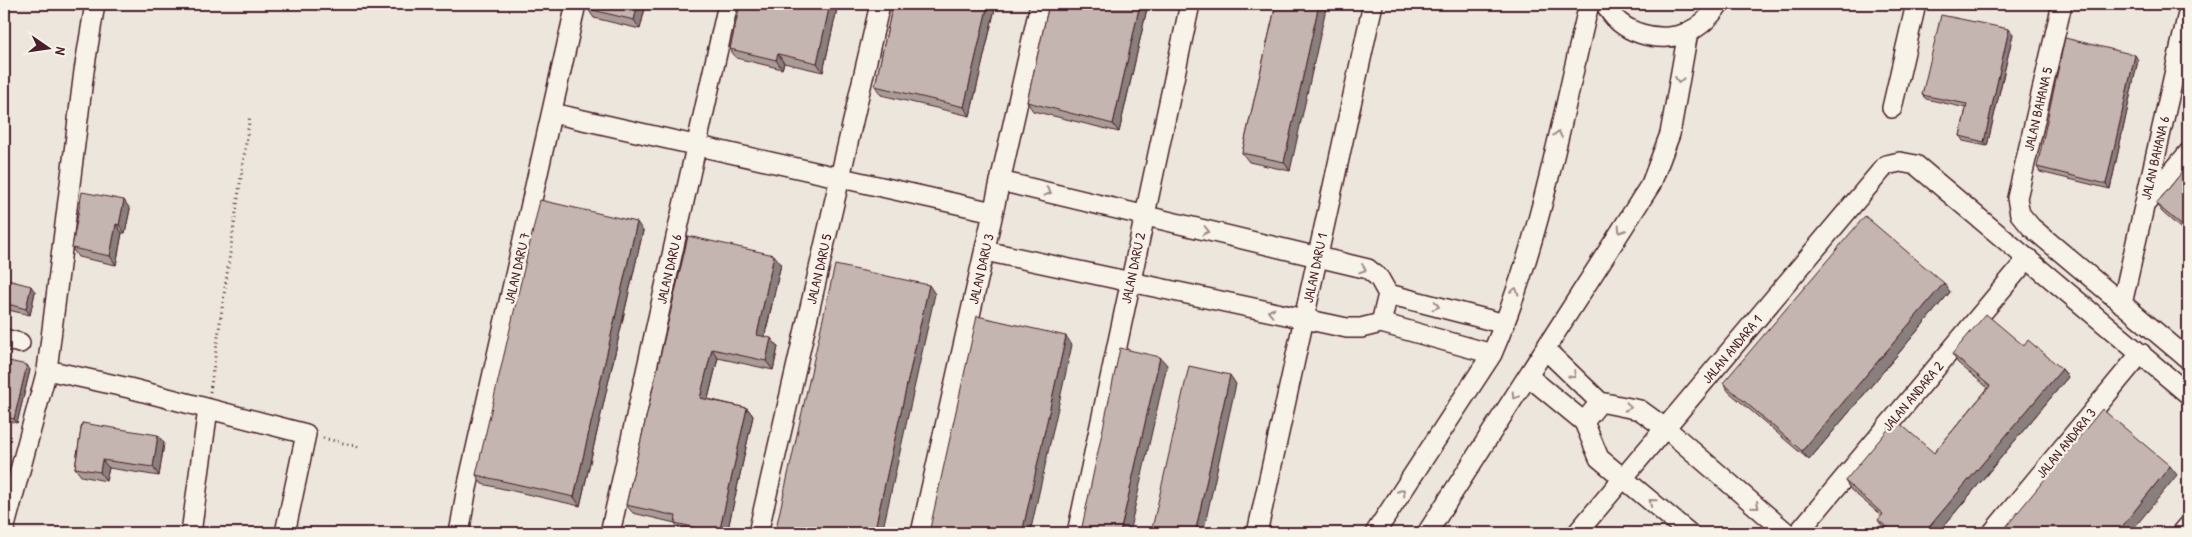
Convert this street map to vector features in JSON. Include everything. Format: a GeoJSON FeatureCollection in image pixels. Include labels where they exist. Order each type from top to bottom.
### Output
{"type":"FeatureCollection","features":[{"type":"Feature","properties":{"kind":"street"},"geometry":{"type":"LineString","coordinates":[[4,530],[47,370],[84,71],[95,4]]}},
{"type":"Feature","properties":{"kind":"street","name":"JALAN DARU 7"},"geometry":{"type":"LineString","coordinates":[[460,533],[466,493],[576,4]]}},
{"type":"Feature","properties":{"kind":"street","name":"JALAN DARU 6"},"geometry":{"type":"LineString","coordinates":[[610,533],[728,4]]}},
{"type":"Feature","properties":{"kind":"street","name":"JALAN DARU 5"},"geometry":{"type":"LineString","coordinates":[[758,533],[880,4]]}},
{"type":"Feature","properties":{"kind":"street","name":"JALAN DARU 3"},"geometry":{"type":"LineString","coordinates":[[921,533],[1040,4]]}},
{"type":"Feature","properties":{"kind":"street","name":"JALAN DARU 2"},"geometry":{"type":"LineString","coordinates":[[1077,533],[1190,4]]}},
{"type":"Feature","properties":{"kind":"street","name":"JALAN DARU 1"},"geometry":{"type":"LineString","coordinates":[[1257,533],[1373,4]]}},
{"type":"Feature","properties":{"kind":"street"},"geometry":{"type":"LineString","coordinates":[[1375,533],[1492,354],[1505,324],[1539,217],[1589,4]]}},
{"type":"Feature","properties":{"kind":"street"},"geometry":{"type":"LineString","coordinates":[[1606,4],[1610,13],[1625,27],[1641,35],[1669,38],[1688,32],[1709,18],[1719,4]]}},
{"type":"Feature","properties":{"kind":"street"},"geometry":{"type":"LineString","coordinates":[[1892,108],[1916,4]]}},
{"type":"Feature","properties":{"kind":"street","name":"JALAN BAHANA 5"},"geometry":{"type":"LineString","coordinates":[[2062,4],[2017,198],[2020,214],[2032,227],[2122,304]]}},
{"type":"Feature","properties":{"kind":"street","name":"JALAN BAHANA 6"},"geometry":{"type":"LineString","coordinates":[[2122,304],[2188,13]]}},
{"type":"Feature","properties":{"kind":"street"},"geometry":{"type":"LineString","coordinates":[[1427,533],[1651,184],[1670,134],[1688,32]]}},
{"type":"Feature","properties":{"kind":"street"},"geometry":{"type":"LineString","coordinates":[[552,113],[993,212]]}},
{"type":"Feature","properties":{"kind":"street"},"geometry":{"type":"LineString","coordinates":[[2144,204],[2188,154]]}},
{"type":"Feature","properties":{"kind":"street","name":"JALAN ANDARA 1"},"geometry":{"type":"LineString","coordinates":[[1577,533],[1886,165],[1900,162],[1916,165],[2028,258]]}},
{"type":"Feature","properties":{"kind":"street"},"geometry":{"type":"LineString","coordinates":[[1000,181],[1368,269],[1379,278],[1388,294],[1381,322]]}},
{"type":"Feature","properties":{"kind":"street"},"geometry":{"type":"LineString","coordinates":[[985,251],[1347,328],[1361,328],[1381,322],[1492,354]]}},
{"type":"Feature","properties":{"kind":"street"},"geometry":{"type":"LineString","coordinates":[[2028,258],[2188,394]]}},
{"type":"Feature","properties":{"kind":"street","name":"JALAN ANDARA 2"},"geometry":{"type":"LineString","coordinates":[[1798,533],[2028,258]]}},
{"type":"Feature","properties":{"kind":"street"},"geometry":{"type":"LineString","coordinates":[[1388,294],[1505,324]]}},
{"type":"Feature","properties":{"kind":"street"},"geometry":{"type":"LineString","coordinates":[[2122,304],[2188,360]]}},
{"type":"Feature","properties":{"kind":"street"},"geometry":{"type":"LineString","coordinates":[[1545,349],[1600,402],[1640,410],[1665,428],[1787,533]]}},
{"type":"Feature","properties":{"kind":"street","name":"JALAN ANDARA 3"},"geometry":{"type":"LineString","coordinates":[[1992,533],[2141,353]]}},
{"type":"Feature","properties":{"kind":"street"},"geometry":{"type":"LineString","coordinates":[[47,370],[129,388],[306,434],[285,533]]}},
{"type":"Feature","properties":{"kind":"street"},"geometry":{"type":"LineString","coordinates":[[1528,376],[1584,422],[1599,458],[1689,533]]}},
{"type":"Feature","properties":{"kind":"street"},"geometry":{"type":"LineString","coordinates":[[1584,422],[1600,402]]}},
{"type":"Feature","properties":{"kind":"street"},"geometry":{"type":"LineString","coordinates":[[191,533],[208,410]]}},
{"type":"Feature","properties":{"kind":"street"},"geometry":{"type":"LineString","coordinates":[[2182,533],[2188,526]]}},
{"type":"Feature","properties":{"kind":"path"},"geometry":{"type":"LineString","coordinates":[[208,410],[250,115]]}},
{"type":"Feature","properties":{"kind":"path"},"geometry":{"type":"LineString","coordinates":[[306,434],[359,447]]}},
{"type":"Feature","properties":{"kind":"building"},"geometry":{"type":"Polygon","coordinates":[[[589,4],[638,4],[634,20],[588,9],[589,4]]]}},
{"type":"Feature","properties":{"kind":"building"},"geometry":{"type":"Polygon","coordinates":[[[740,4],[830,4],[817,63],[778,54],[776,60],[730,49],[740,4]]]}},
{"type":"Feature","properties":{"kind":"building"},"geometry":{"type":"Polygon","coordinates":[[[893,4],[988,4],[964,107],[875,86],[893,4]]]}},
{"type":"Feature","properties":{"kind":"building"},"geometry":{"type":"Polygon","coordinates":[[[1049,4],[1140,4],[1113,124],[1027,102],[1049,4]]]}},
{"type":"Feature","properties":{"kind":"building"},"geometry":{"type":"Polygon","coordinates":[[[1276,4],[1319,4],[1284,162],[1242,153],[1276,4]]]}},
{"type":"Feature","properties":{"kind":"building"},"geometry":{"type":"Polygon","coordinates":[[[1941,15],[2009,29],[1984,142],[1960,136],[1967,104],[1922,95],[1941,15]]]}},
{"type":"Feature","properties":{"kind":"building"},"geometry":{"type":"Polygon","coordinates":[[[2065,38],[2135,55],[2106,184],[2037,167],[2065,38]]]}},
{"type":"Feature","properties":{"kind":"building"},"geometry":{"type":"Polygon","coordinates":[[[2188,165],[2188,226],[2186,229],[2156,204],[2188,165]]]}},
{"type":"Feature","properties":{"kind":"building"},"geometry":{"type":"Polygon","coordinates":[[[82,192],[124,200],[119,225],[116,224],[110,256],[72,248],[82,192]]]}},
{"type":"Feature","properties":{"kind":"building"},"geometry":{"type":"Polygon","coordinates":[[[540,200],[637,222],[574,497],[476,475],[540,200]]]}},
{"type":"Feature","properties":{"kind":"building"},"geometry":{"type":"Polygon","coordinates":[[[1865,216],[1944,283],[1802,451],[1723,383],[1865,216]]]}},
{"type":"Feature","properties":{"kind":"building"},"geometry":{"type":"Polygon","coordinates":[[[688,236],[774,255],[757,335],[771,338],[766,361],[712,349],[700,398],[747,408],[719,533],[675,523],[676,516],[626,505],[688,236]]]}},
{"type":"Feature","properties":{"kind":"building"},"geometry":{"type":"Polygon","coordinates":[[[835,265],[929,285],[874,533],[775,533],[835,265]]]}},
{"type":"Feature","properties":{"kind":"building"},"geometry":{"type":"Polygon","coordinates":[[[4,279],[31,286],[26,309],[4,303],[4,279]]]}},
{"type":"Feature","properties":{"kind":"building"},"geometry":{"type":"Polygon","coordinates":[[[1986,314],[2024,346],[2028,340],[2062,369],[1924,533],[1894,533],[1878,520],[1883,514],[1845,481],[1896,420],[1934,453],[1990,386],[1952,354],[1986,314]]]}},
{"type":"Feature","properties":{"kind":"building"},"geometry":{"type":"Polygon","coordinates":[[[977,316],[1066,336],[1022,533],[929,533],[977,316]]]}},
{"type":"Feature","properties":{"kind":"building"},"geometry":{"type":"Polygon","coordinates":[[[1120,348],[1160,357],[1120,533],[1077,533],[1082,527],[1120,348]]]}},
{"type":"Feature","properties":{"kind":"building"},"geometry":{"type":"Polygon","coordinates":[[[4,360],[27,365],[14,419],[4,416],[4,360]]]}},
{"type":"Feature","properties":{"kind":"building"},"geometry":{"type":"Polygon","coordinates":[[[1189,366],[1230,375],[1195,533],[1151,533],[1189,366]]]}},
{"type":"Feature","properties":{"kind":"building"},"geometry":{"type":"Polygon","coordinates":[[[2102,409],[2170,466],[2117,533],[2001,533],[2102,409]]]}},
{"type":"Feature","properties":{"kind":"building"},"geometry":{"type":"Polygon","coordinates":[[[82,423],[158,435],[153,467],[102,460],[100,472],[75,468],[82,423]]]}}]}
